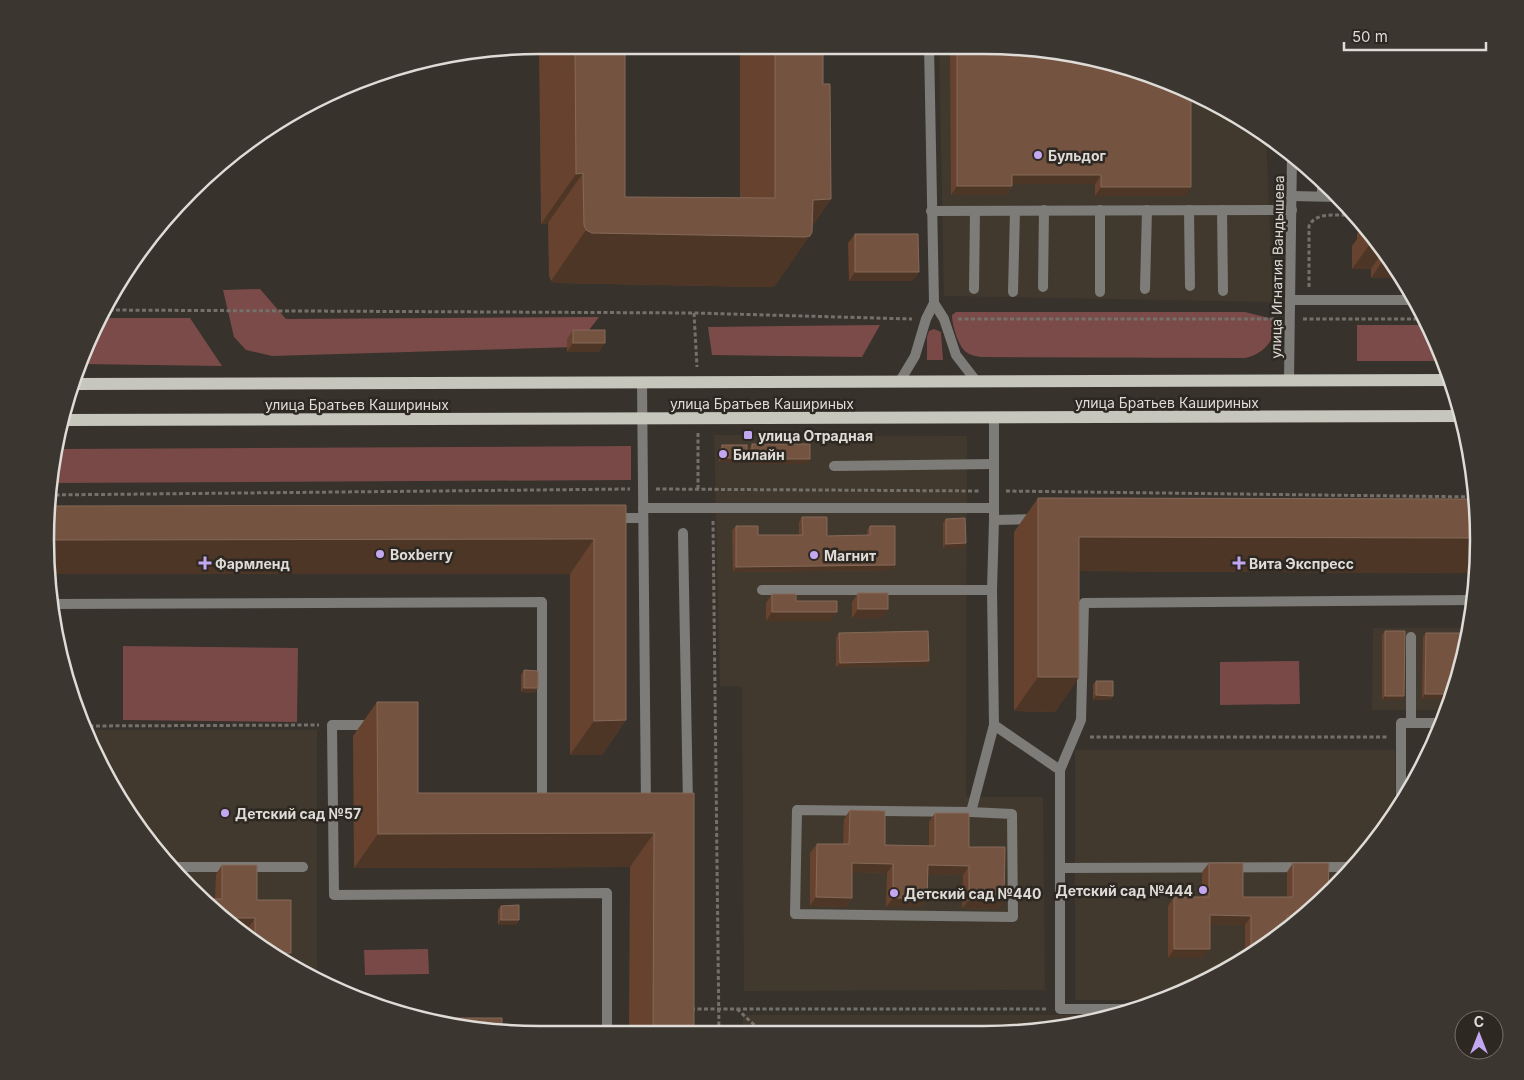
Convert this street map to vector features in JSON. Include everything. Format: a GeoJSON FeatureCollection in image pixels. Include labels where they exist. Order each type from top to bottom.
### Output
{"type":"FeatureCollection","features":[{"type":"Feature","properties":{"kind":"main road","name":"улица Братьев Кашириных"},"geometry":{"type":"LineString","coordinates":[[80,384],[1443,380]]}},
{"type":"Feature","properties":{"kind":"main road","name":"улица Братьев Кашириных"},"geometry":{"type":"LineString","coordinates":[[69,420],[1454,416]]}},
{"type":"Feature","properties":{"kind":"street"},"geometry":{"type":"LineString","coordinates":[[900,381],[915,356],[926,319],[934,303],[929,54]]}},
{"type":"Feature","properties":{"kind":"street","name":"улица Игнатия Вандышева"},"geometry":{"type":"LineString","coordinates":[[1289,380],[1292,163]]}},
{"type":"Feature","properties":{"kind":"street"},"geometry":{"type":"LineString","coordinates":[[1322,190],[1322,196]]}},
{"type":"Feature","properties":{"kind":"street"},"geometry":{"type":"LineString","coordinates":[[1291,196],[1328,196]]}},
{"type":"Feature","properties":{"kind":"street"},"geometry":{"type":"LineString","coordinates":[[1043,287],[1044,210]]}},
{"type":"Feature","properties":{"kind":"street"},"geometry":{"type":"LineString","coordinates":[[1100,210],[1100,292]]}},
{"type":"Feature","properties":{"kind":"street"},"geometry":{"type":"LineString","coordinates":[[1145,289],[1147,210]]}},
{"type":"Feature","properties":{"kind":"street"},"geometry":{"type":"LineString","coordinates":[[1189,210],[1190,286]]}},
{"type":"Feature","properties":{"kind":"street"},"geometry":{"type":"LineString","coordinates":[[1222,210],[1223,291]]}},
{"type":"Feature","properties":{"kind":"street"},"geometry":{"type":"LineString","coordinates":[[931,211],[1292,210]]}},
{"type":"Feature","properties":{"kind":"street"},"geometry":{"type":"LineString","coordinates":[[974,289],[975,211]]}},
{"type":"Feature","properties":{"kind":"street"},"geometry":{"type":"LineString","coordinates":[[1013,292],[1014,211]]}},
{"type":"Feature","properties":{"kind":"street"},"geometry":{"type":"LineString","coordinates":[[1290,300],[1407,300]]}},
{"type":"Feature","properties":{"kind":"street"},"geometry":{"type":"LineString","coordinates":[[934,303],[944,319],[956,355],[976,381]]}},
{"type":"Feature","properties":{"kind":"street"},"geometry":{"type":"LineString","coordinates":[[642,382],[646,812]]}},
{"type":"Feature","properties":{"kind":"street"},"geometry":{"type":"LineString","coordinates":[[971,812],[994,725],[992,590],[994,417]]}},
{"type":"Feature","properties":{"kind":"street"},"geometry":{"type":"LineString","coordinates":[[834,466],[994,464]]}},
{"type":"Feature","properties":{"kind":"street"},"geometry":{"type":"LineString","coordinates":[[603,518],[712,508],[994,508]]}},
{"type":"Feature","properties":{"kind":"street"},"geometry":{"type":"LineString","coordinates":[[994,520],[1043,519]]}},
{"type":"Feature","properties":{"kind":"street"},"geometry":{"type":"LineString","coordinates":[[683,533],[689,815]]}},
{"type":"Feature","properties":{"kind":"street"},"geometry":{"type":"LineString","coordinates":[[762,590],[992,590]]}},
{"type":"Feature","properties":{"kind":"street"},"geometry":{"type":"LineString","coordinates":[[1113,1009],[1060,1009],[1060,770],[1081,720],[1084,603],[1466,600]]}},
{"type":"Feature","properties":{"kind":"street"},"geometry":{"type":"LineString","coordinates":[[58,604],[542,602],[542,812]]}},
{"type":"Feature","properties":{"kind":"street"},"geometry":{"type":"LineString","coordinates":[[1411,637],[1411,722]]}},
{"type":"Feature","properties":{"kind":"street"},"geometry":{"type":"LineString","coordinates":[[1401,789],[1401,722],[1434,723]]}},
{"type":"Feature","properties":{"kind":"street"},"geometry":{"type":"LineString","coordinates":[[380,725],[332,725],[334,896],[606,893],[607,1026]]}},
{"type":"Feature","properties":{"kind":"street"},"geometry":{"type":"LineString","coordinates":[[994,725],[1060,770]]}},
{"type":"Feature","properties":{"kind":"street"},"geometry":{"type":"LineString","coordinates":[[796,810],[971,812],[1012,814],[1013,917],[795,914],[796,810]]}},
{"type":"Feature","properties":{"kind":"street"},"geometry":{"type":"LineString","coordinates":[[181,868],[303,867]]}},
{"type":"Feature","properties":{"kind":"street"},"geometry":{"type":"LineString","coordinates":[[1060,868],[1344,867]]}},
{"type":"Feature","properties":{"kind":"path"},"geometry":{"type":"LineString","coordinates":[[1319,216],[1347,216]]}},
{"type":"Feature","properties":{"kind":"path"},"geometry":{"type":"LineString","coordinates":[[112,310],[694,313],[926,319]]}},
{"type":"Feature","properties":{"kind":"path"},"geometry":{"type":"LineString","coordinates":[[944,319],[1417,319]]}},
{"type":"Feature","properties":{"kind":"path"},"geometry":{"type":"LineString","coordinates":[[698,489],[712,508],[719,1026]]}},
{"type":"Feature","properties":{"kind":"path"},"geometry":{"type":"LineString","coordinates":[[91,726],[332,725]]}},
{"type":"Feature","properties":{"kind":"path"},"geometry":{"type":"LineString","coordinates":[[1074,737],[1401,737]]}},
{"type":"Feature","properties":{"kind":"path"},"geometry":{"type":"LineString","coordinates":[[691,1009],[1060,1009]]}},
{"type":"Feature","properties":{"kind":"path"},"geometry":{"type":"LineString","coordinates":[[736,1009],[755,1026]]}},
{"type":"Feature","properties":{"kind":"shaded area"},"geometry":{"type":"Polygon","coordinates":[[[939,54],[1016,55],[1079,63],[1110,70],[1170,91],[1199,104],[1227,119],[1266,145],[1273,302],[944,296],[939,54]]]}},
{"type":"Feature","properties":{"kind":"shaded area"},"geometry":{"type":"Polygon","coordinates":[[[260,289],[286,319],[599,317],[576,347],[272,356],[246,350],[234,337],[223,290],[260,289]]]}},
{"type":"Feature","properties":{"kind":"shaded area"},"geometry":{"type":"Polygon","coordinates":[[[956,312],[1245,312],[1277,320],[1274,334],[1268,345],[1258,353],[1245,358],[981,357],[968,353],[960,345],[952,319],[952,315],[956,312]]]}},
{"type":"Feature","properties":{"kind":"shaded area"},"geometry":{"type":"Polygon","coordinates":[[[108,318],[190,318],[222,366],[87,364],[108,318]]]}},
{"type":"Feature","properties":{"kind":"shaded area"},"geometry":{"type":"Polygon","coordinates":[[[880,325],[862,357],[712,355],[708,327],[880,325]]]}},
{"type":"Feature","properties":{"kind":"shaded area"},"geometry":{"type":"Polygon","coordinates":[[[1357,325],[1420,325],[1436,361],[1357,361],[1357,325]]]}},
{"type":"Feature","properties":{"kind":"shaded area"},"geometry":{"type":"Polygon","coordinates":[[[934,329],[941,332],[943,360],[927,360],[927,337],[929,331],[934,329]]]}},
{"type":"Feature","properties":{"kind":"shaded area"},"geometry":{"type":"Polygon","coordinates":[[[714,435],[967,436],[966,797],[1043,797],[1045,990],[744,991],[742,687],[720,686],[714,435]]]}},
{"type":"Feature","properties":{"kind":"shaded area"},"geometry":{"type":"Polygon","coordinates":[[[631,446],[631,480],[57,483],[62,449],[631,446]]]}},
{"type":"Feature","properties":{"kind":"shaded area"},"geometry":{"type":"Polygon","coordinates":[[[1373,628],[1462,628],[1454,666],[1439,710],[1372,710],[1373,628]]]}},
{"type":"Feature","properties":{"kind":"shaded area"},"geometry":{"type":"Polygon","coordinates":[[[123,646],[298,648],[297,722],[123,720],[123,646]]]}},
{"type":"Feature","properties":{"kind":"shaded area"},"geometry":{"type":"Polygon","coordinates":[[[1299,661],[1300,704],[1220,705],[1220,662],[1299,661]]]}},
{"type":"Feature","properties":{"kind":"shaded area","name":"Детский сад №57"},"geometry":{"type":"Polygon","coordinates":[[[93,730],[317,730],[317,972],[297,961],[244,926],[219,906],[174,861],[154,836],[119,783],[93,730]]]}},
{"type":"Feature","properties":{"kind":"shaded area","name":"Детский сад №444"},"geometry":{"type":"Polygon","coordinates":[[[1075,750],[1395,750],[1395,799],[1388,810],[1350,861],[1305,906],[1280,926],[1227,961],[1199,976],[1140,1000],[1075,1000],[1075,750]]]}},
{"type":"Feature","properties":{"kind":"shaded area"},"geometry":{"type":"Polygon","coordinates":[[[428,949],[429,974],[365,975],[364,950],[428,949]]]}},
{"type":"Feature","properties":{"kind":"shaded area"},"geometry":{"type":"Polygon","coordinates":[[[743,1015],[1088,1015],[1016,1025],[743,1026],[743,1015]]]}},
{"type":"Feature","properties":{"kind":"building"},"geometry":{"type":"Polygon","coordinates":[[[575,54],[625,54],[625,197],[775,198],[775,54],[823,54],[823,84],[830,84],[831,199],[813,200],[812,232],[810,236],[592,233],[586,230],[584,225],[583,173],[576,174],[575,54]]]}},
{"type":"Feature","properties":{"kind":"building"},"geometry":{"type":"Polygon","coordinates":[[[957,54],[1016,55],[1079,63],[1110,70],[1140,80],[1191,100],[1191,187],[1101,187],[1101,175],[1012,175],[1012,186],[957,186],[957,54]]]}},
{"type":"Feature","properties":{"kind":"building"},"geometry":{"type":"Polygon","coordinates":[[[855,234],[918,234],[919,272],[855,272],[855,234]]]}},
{"type":"Feature","properties":{"kind":"building"},"geometry":{"type":"Polygon","coordinates":[[[573,330],[605,330],[605,343],[573,343],[573,330]]]}},
{"type":"Feature","properties":{"kind":"building"},"geometry":{"type":"Polygon","coordinates":[[[752,444],[810,444],[810,459],[752,459],[752,444]]]}},
{"type":"Feature","properties":{"kind":"building"},"geometry":{"type":"Polygon","coordinates":[[[722,445],[747,445],[747,458],[722,458],[722,445]]]}},
{"type":"Feature","properties":{"kind":"building"},"geometry":{"type":"Polygon","coordinates":[[[1038,498],[1468,499],[1470,538],[1079,537],[1079,677],[1038,677],[1038,498]]]}},
{"type":"Feature","properties":{"kind":"building"},"geometry":{"type":"Polygon","coordinates":[[[626,505],[626,720],[594,721],[594,539],[54,540],[55,506],[626,505]]]}},
{"type":"Feature","properties":{"kind":"building"},"geometry":{"type":"Polygon","coordinates":[[[802,517],[827,517],[827,536],[870,535],[870,526],[895,526],[895,565],[736,567],[736,526],[758,526],[758,535],[803,535],[802,517]]]}},
{"type":"Feature","properties":{"kind":"building"},"geometry":{"type":"Polygon","coordinates":[[[965,518],[966,543],[946,544],[946,519],[965,518]]]}},
{"type":"Feature","properties":{"kind":"building"},"geometry":{"type":"Polygon","coordinates":[[[858,593],[888,593],[888,609],[858,609],[858,593]]]}},
{"type":"Feature","properties":{"kind":"building"},"geometry":{"type":"Polygon","coordinates":[[[772,594],[796,594],[796,601],[837,601],[837,612],[772,612],[772,594]]]}},
{"type":"Feature","properties":{"kind":"building"},"geometry":{"type":"Polygon","coordinates":[[[928,631],[929,661],[840,663],[839,633],[928,631]]]}},
{"type":"Feature","properties":{"kind":"building"},"geometry":{"type":"Polygon","coordinates":[[[1385,631],[1405,631],[1404,696],[1385,696],[1385,631]]]}},
{"type":"Feature","properties":{"kind":"building"},"geometry":{"type":"Polygon","coordinates":[[[1426,633],[1461,633],[1454,666],[1445,694],[1425,694],[1426,633]]]}},
{"type":"Feature","properties":{"kind":"building"},"geometry":{"type":"Polygon","coordinates":[[[524,670],[538,671],[538,688],[524,688],[524,670]]]}},
{"type":"Feature","properties":{"kind":"building"},"geometry":{"type":"Polygon","coordinates":[[[1096,681],[1113,681],[1113,696],[1096,695],[1096,681]]]}},
{"type":"Feature","properties":{"kind":"building"},"geometry":{"type":"Polygon","coordinates":[[[377,702],[418,702],[418,793],[694,793],[694,1026],[653,1026],[654,833],[378,834],[377,702]]]}},
{"type":"Feature","properties":{"kind":"building"},"geometry":{"type":"Polygon","coordinates":[[[850,810],[885,811],[885,845],[935,846],[935,813],[969,813],[969,847],[1005,847],[1004,900],[969,900],[969,866],[928,865],[927,898],[893,898],[893,864],[852,863],[852,898],[816,897],[817,844],[849,844],[850,810]]]}},
{"type":"Feature","properties":{"kind":"building"},"geometry":{"type":"Polygon","coordinates":[[[1209,863],[1243,863],[1243,897],[1293,897],[1293,863],[1329,863],[1328,884],[1305,906],[1292,916],[1287,916],[1287,920],[1251,946],[1251,916],[1210,915],[1210,949],[1174,949],[1174,897],[1209,897],[1209,863]]]}},
{"type":"Feature","properties":{"kind":"building"},"geometry":{"type":"Polygon","coordinates":[[[222,865],[257,865],[257,900],[291,900],[291,953],[284,953],[255,934],[255,918],[234,918],[212,899],[222,899],[222,865]]]}},
{"type":"Feature","properties":{"kind":"building"},"geometry":{"type":"Polygon","coordinates":[[[519,905],[519,920],[501,920],[501,906],[519,905]]]}},
{"type":"Feature","properties":{"kind":"building"},"geometry":{"type":"Polygon","coordinates":[[[451,1018],[502,1018],[502,1024],[451,1018]]]}},
{"type":"Feature","properties":{"kind":"place","name":"Бульдог"},"geometry":{"type":"Point","coordinates":[1038,155]}},
{"type":"Feature","properties":{"kind":"place","name":"улица Отрадная"},"geometry":{"type":"Point","coordinates":[748,435]}},
{"type":"Feature","properties":{"kind":"place","name":"Билайн"},"geometry":{"type":"Point","coordinates":[723,454]}},
{"type":"Feature","properties":{"kind":"place","name":"Boxberry"},"geometry":{"type":"Point","coordinates":[380,554]}},
{"type":"Feature","properties":{"kind":"place","name":"Магнит"},"geometry":{"type":"Point","coordinates":[814,555]}},
{"type":"Feature","properties":{"kind":"place","name":"Фармленд"},"geometry":{"type":"Point","coordinates":[205,563]}},
{"type":"Feature","properties":{"kind":"place","name":"Вита Экспресс"},"geometry":{"type":"Point","coordinates":[1239,563]}},
{"type":"Feature","properties":{"kind":"place","name":"Детский сад №57"},"geometry":{"type":"Point","coordinates":[225,813]}},
{"type":"Feature","properties":{"kind":"place","name":"Детский сад №444"},"geometry":{"type":"Point","coordinates":[1203,890]}},
{"type":"Feature","properties":{"kind":"place","name":"Детский сад №440"},"geometry":{"type":"Point","coordinates":[894,893]}}]}
